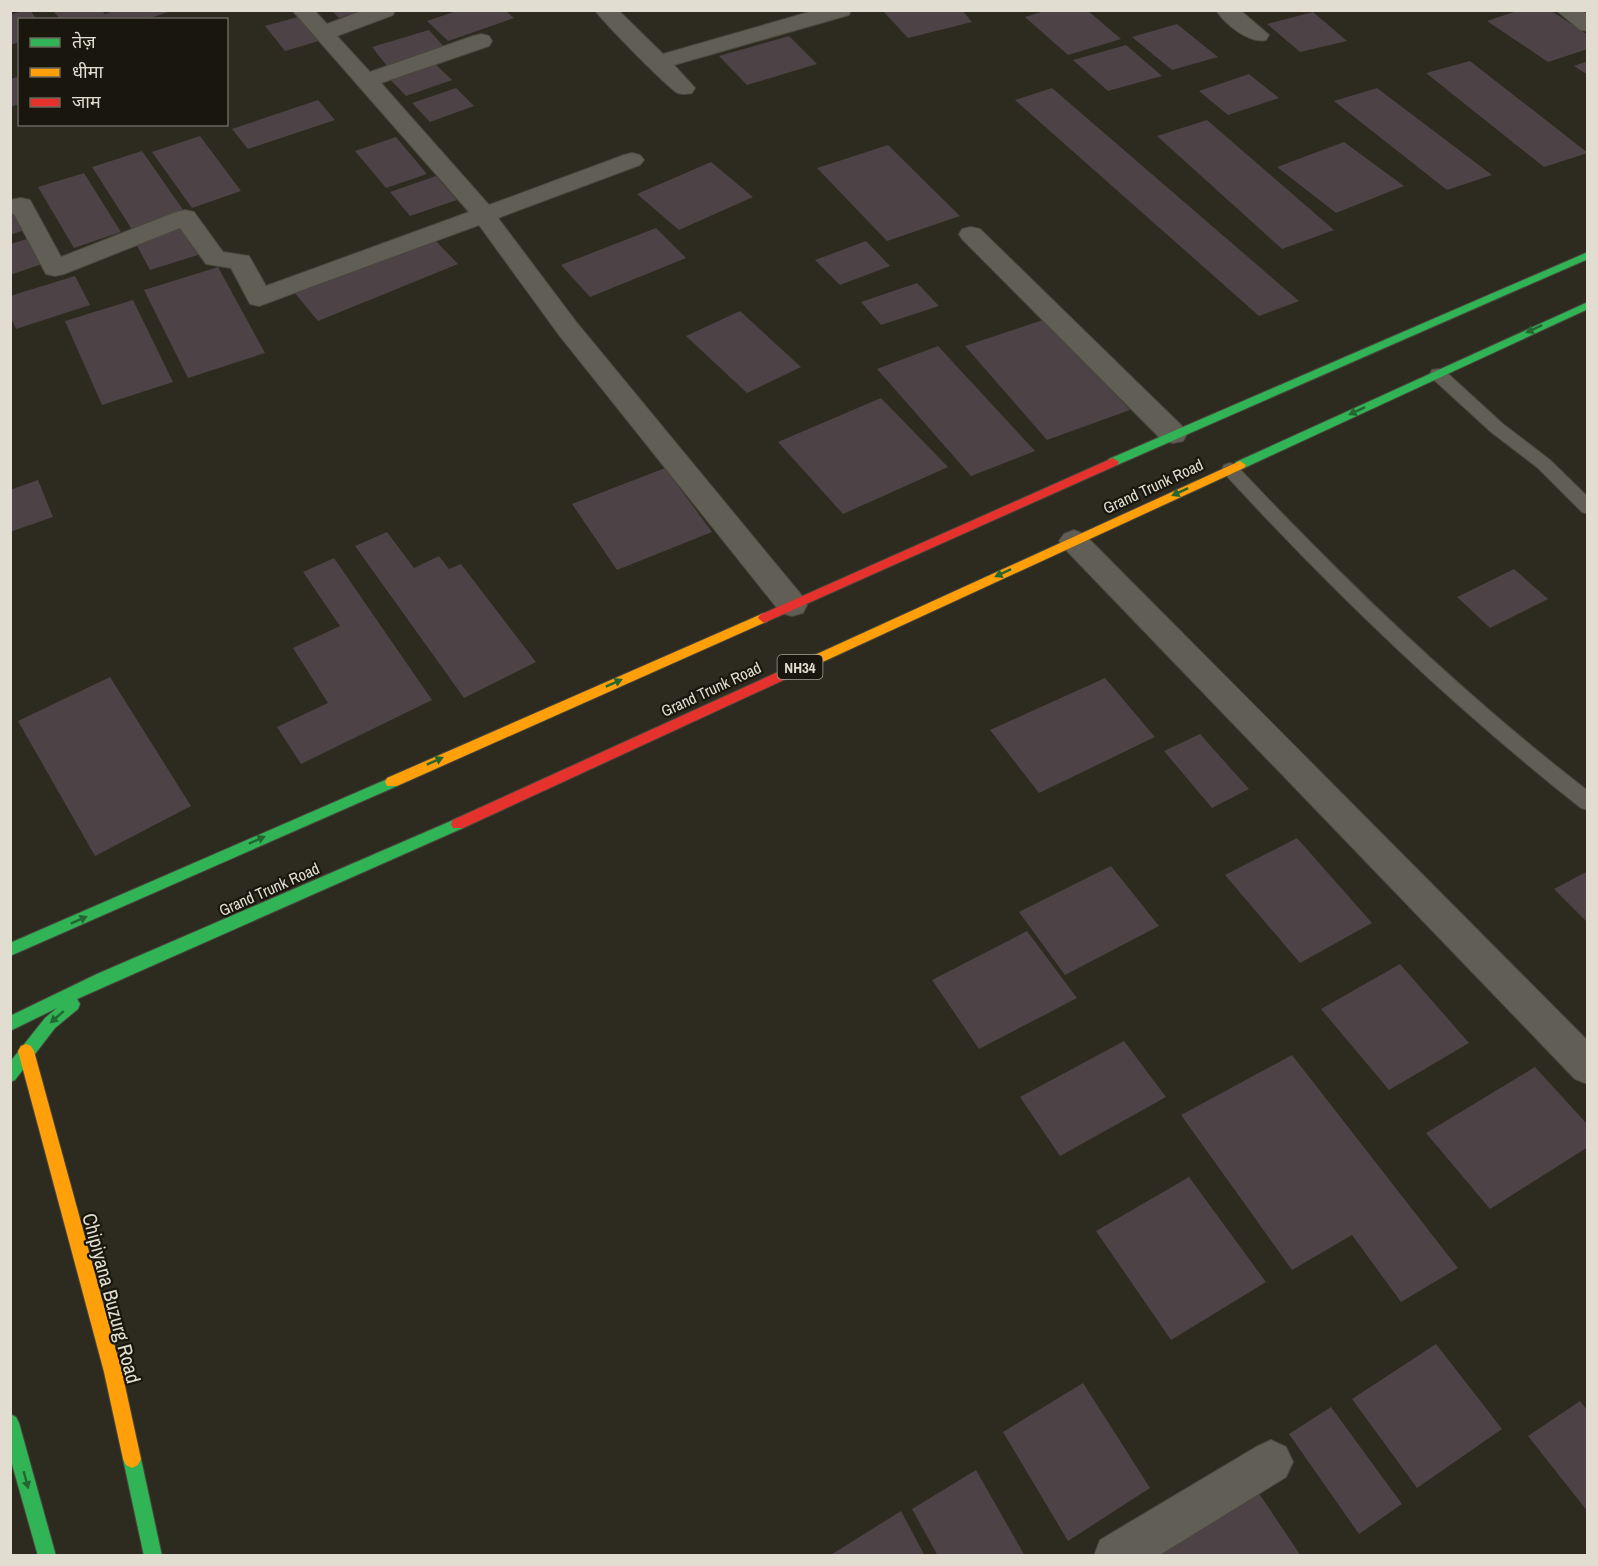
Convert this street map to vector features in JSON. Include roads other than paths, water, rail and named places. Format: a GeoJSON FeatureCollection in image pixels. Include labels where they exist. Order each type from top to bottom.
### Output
{"type":"FeatureCollection","features":[{"type":"Feature","properties":{"kind":"main road"},"geometry":{"type":"LineString","coordinates":[[10,950],[1053,490],[1173,434],[1587,255]]}},
{"type":"Feature","properties":{"kind":"main road","name":"Grand Trunk Road"},"geometry":{"type":"LineString","coordinates":[[10,1024],[102,979],[451,827],[1587,305]]}},
{"type":"Feature","properties":{"kind":"main road"},"geometry":{"type":"LineString","coordinates":[[10,938],[25,943]]}},
{"type":"Feature","properties":{"kind":"main road"},"geometry":{"type":"LineString","coordinates":[[10,1075],[50,1023],[102,979]]}},
{"type":"Feature","properties":{"kind":"main road","name":"Chipiyana Buzurg Road"},"geometry":{"type":"LineString","coordinates":[[26,1052],[113,1372],[153,1556]]}},
{"type":"Feature","properties":{"kind":"main road"},"geometry":{"type":"LineString","coordinates":[[10,1423],[47,1556]]}},
{"type":"Feature","properties":{"kind":"street"},"geometry":{"type":"LineString","coordinates":[[302,10],[484,215],[568,329],[792,605]]}},
{"type":"Feature","properties":{"kind":"street"},"geometry":{"type":"LineString","coordinates":[[324,33],[385,10]]}},
{"type":"Feature","properties":{"kind":"street"},"geometry":{"type":"LineString","coordinates":[[605,10],[684,88]]}},
{"type":"Feature","properties":{"kind":"street"},"geometry":{"type":"LineString","coordinates":[[657,63],[841,10]]}},
{"type":"Feature","properties":{"kind":"street"},"geometry":{"type":"LineString","coordinates":[[1226,10],[1258,35]]}},
{"type":"Feature","properties":{"kind":"street"},"geometry":{"type":"LineString","coordinates":[[1566,10],[1587,24]]}},
{"type":"Feature","properties":{"kind":"street"},"geometry":{"type":"LineString","coordinates":[[366,81],[481,41]]}},
{"type":"Feature","properties":{"kind":"street"},"geometry":{"type":"LineString","coordinates":[[10,208],[21,205],[55,268],[185,217],[215,258],[240,261],[260,298],[632,160]]}},
{"type":"Feature","properties":{"kind":"street"},"geometry":{"type":"LineString","coordinates":[[971,234],[1173,434]]}},
{"type":"Feature","properties":{"kind":"street"},"geometry":{"type":"LineString","coordinates":[[1074,541],[1587,1067]]}},
{"type":"Feature","properties":{"kind":"street"},"geometry":{"type":"LineString","coordinates":[[1116,1556],[1270,1462]]}},
{"type":"Feature","properties":{"kind":"lane"},"geometry":{"type":"LineString","coordinates":[[1438,374],[1497,428],[1544,464],[1587,508]]}},
{"type":"Feature","properties":{"kind":"lane"},"geometry":{"type":"LineString","coordinates":[[1230,469],[1343,589],[1523,753],[1587,802]]}}]}
